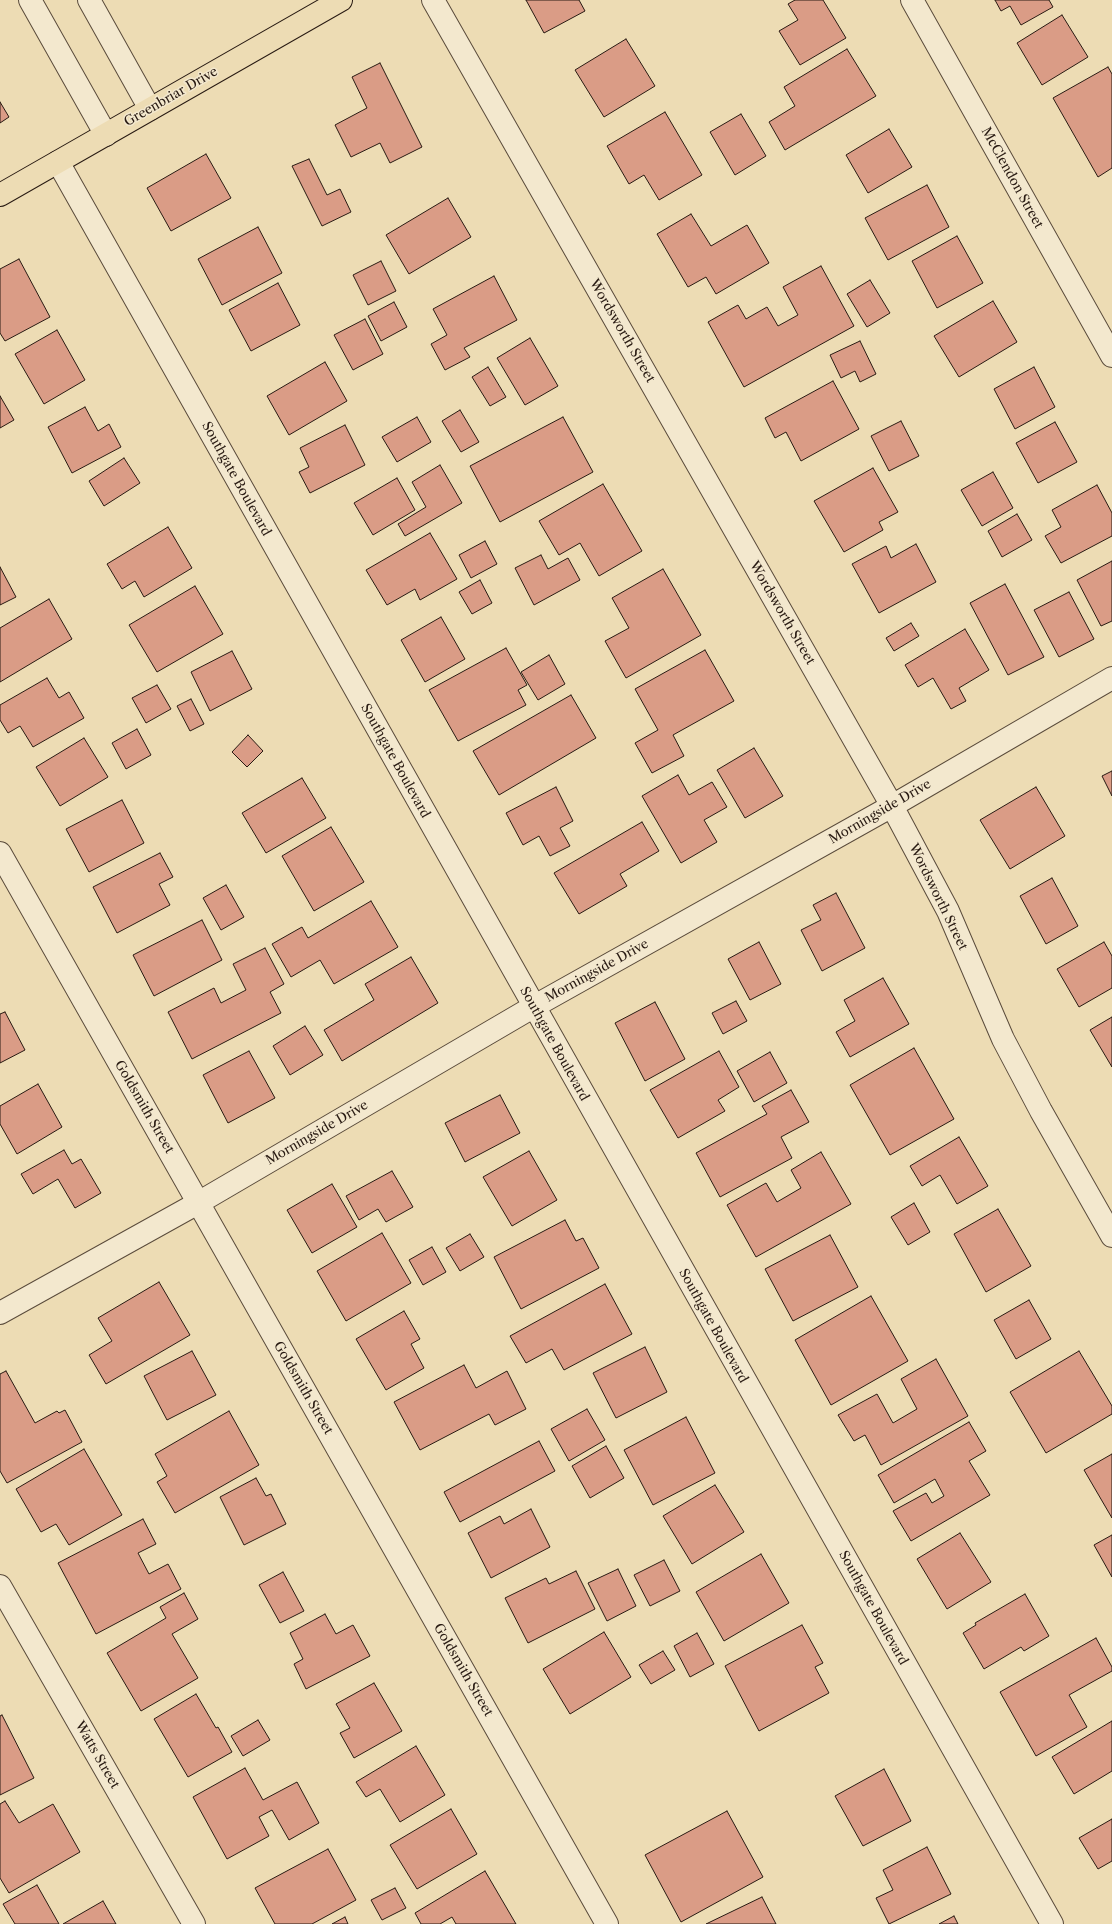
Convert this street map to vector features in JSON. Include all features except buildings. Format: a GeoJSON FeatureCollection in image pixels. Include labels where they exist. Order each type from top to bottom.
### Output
{"type":"FeatureCollection","features":[{"type":"Feature","properties":{"kind":"main road","name":"Greenbriar Drive"},"geometry":{"type":"LineString","coordinates":[[0,195],[341,0]]}},
{"type":"Feature","properties":{"kind":"street"},"geometry":{"type":"LineString","coordinates":[[30,0],[106,134]]}},
{"type":"Feature","properties":{"kind":"street"},"geometry":{"type":"LineString","coordinates":[[89,0],[150,109]]}},
{"type":"Feature","properties":{"kind":"street","name":"Wordsworth Street"},"geometry":{"type":"LineString","coordinates":[[434,0],[892,806],[948,911],[1003,1039],[1041,1111],[1112,1236]]}},
{"type":"Feature","properties":{"kind":"street","name":"McClendon Street"},"geometry":{"type":"LineString","coordinates":[[912,0],[1112,356]]}},
{"type":"Feature","properties":{"kind":"street","name":"Southgate Boulevard"},"geometry":{"type":"LineString","coordinates":[[58,162],[533,1007],[1052,1924]]}},
{"type":"Feature","properties":{"kind":"street","name":"Morningside Drive"},"geometry":{"type":"LineString","coordinates":[[0,1313],[198,1203],[533,1007],[892,806],[1112,678]]}},
{"type":"Feature","properties":{"kind":"street","name":"Goldsmith Street"},"geometry":{"type":"LineString","coordinates":[[0,853],[607,1924]]}},
{"type":"Feature","properties":{"kind":"street","name":"Watts Street"},"geometry":{"type":"LineString","coordinates":[[0,1586],[194,1924]]}}]}
